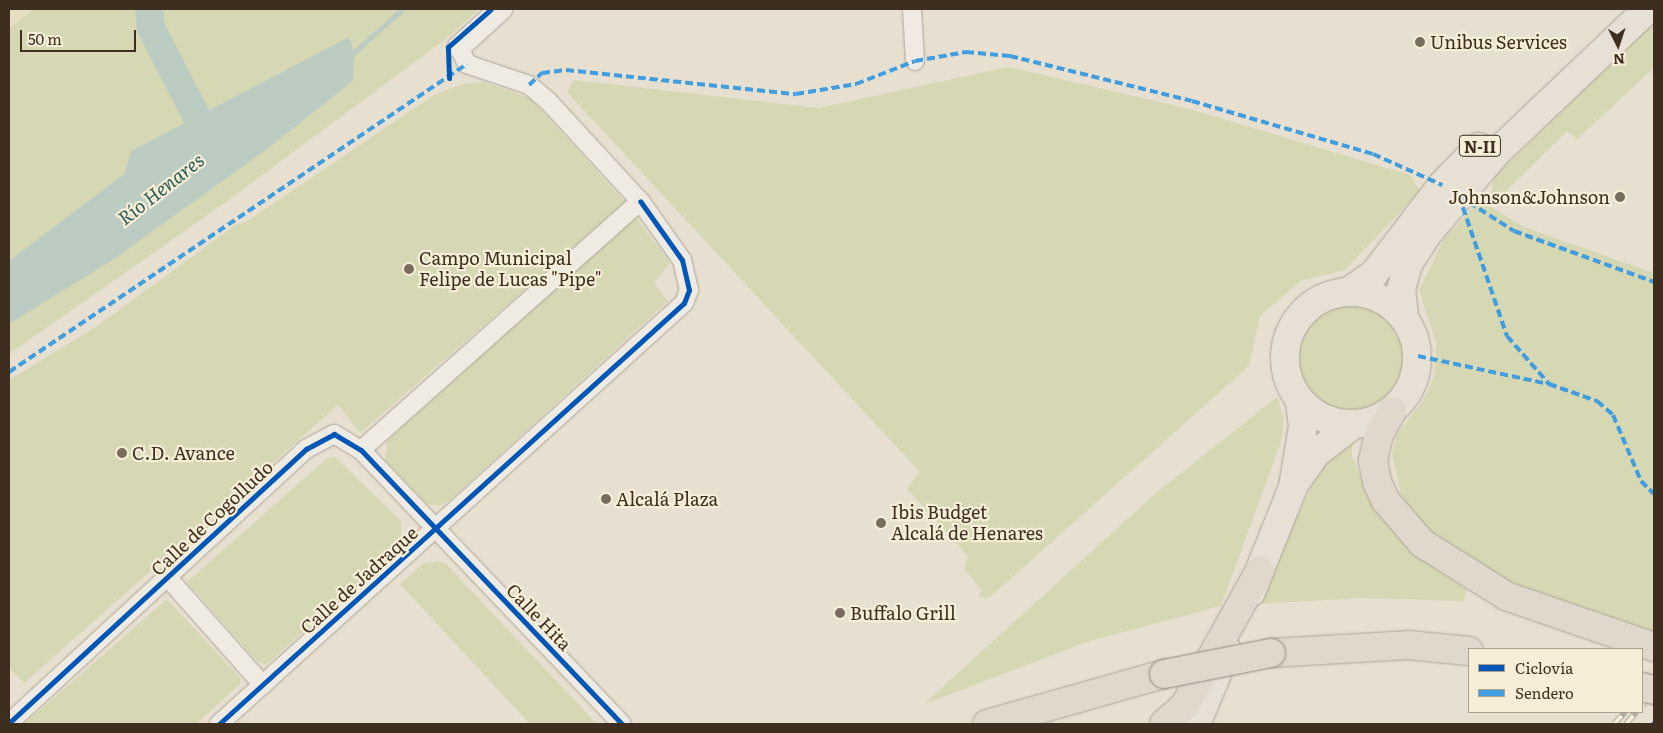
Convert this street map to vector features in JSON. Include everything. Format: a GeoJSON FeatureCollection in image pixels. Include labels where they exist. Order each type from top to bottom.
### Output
{"type":"FeatureCollection","features":[{"type":"Feature","properties":{"kind":"highway"},"geometry":{"type":"LineString","coordinates":[[1392,411],[1377,443],[1374,461],[1378,482],[1386,501],[1422,542],[1506,596],[1654,647]]}},
{"type":"Feature","properties":{"kind":"highway"},"geometry":{"type":"LineString","coordinates":[[1164,724],[1185,705],[1260,570]]}},
{"type":"Feature","properties":{"kind":"highway"},"geometry":{"type":"LineString","coordinates":[[987,724],[1164,674],[1271,653],[1408,645],[1468,651]]}},
{"type":"Feature","properties":{"kind":"main road","name":"N-II"},"geometry":{"type":"LineString","coordinates":[[1349,291],[1374,274],[1442,185],[1622,9]]}},
{"type":"Feature","properties":{"kind":"main road","name":"N-II"},"geometry":{"type":"LineString","coordinates":[[1404,317],[1401,290],[1408,264],[1496,153],[1648,9]]}},
{"type":"Feature","properties":{"kind":"main road"},"geometry":{"type":"LineString","coordinates":[[1196,724],[1293,486],[1303,426],[1300,400],[1286,371],[1292,328],[1310,306],[1349,291],[1389,303],[1404,317],[1418,356],[1415,377],[1392,411],[1354,424],[1316,453],[1293,486]]}},
{"type":"Feature","properties":{"kind":"main road"},"geometry":{"type":"LineString","coordinates":[[1300,400],[1324,418],[1354,424]]}},
{"type":"Feature","properties":{"kind":"street"},"geometry":{"type":"LineString","coordinates":[[459,46],[501,9]]}},
{"type":"Feature","properties":{"kind":"street"},"geometry":{"type":"LineString","coordinates":[[912,9],[915,61]]}},
{"type":"Feature","properties":{"kind":"street","name":"Calle de Jadraque"},"geometry":{"type":"LineString","coordinates":[[219,724],[673,316],[684,303],[688,276],[674,247],[640,201],[542,96],[510,76],[467,64],[459,46]]}},
{"type":"Feature","properties":{"kind":"street"},"geometry":{"type":"LineString","coordinates":[[361,450],[640,201]]}},
{"type":"Feature","properties":{"kind":"street","name":"Calle de Cogolludo"},"geometry":{"type":"LineString","coordinates":[[9,723],[306,449],[334,434],[361,450],[436,529]]}},
{"type":"Feature","properties":{"kind":"street","name":"Calle Hita"},"geometry":{"type":"LineString","coordinates":[[436,529],[622,724]]}},
{"type":"Feature","properties":{"kind":"street"},"geometry":{"type":"LineString","coordinates":[[168,578],[263,685]]}},
{"type":"Feature","properties":{"kind":"shaded area"},"geometry":{"type":"Polygon","coordinates":[[[9,9],[34,9],[9,29],[9,9]]]}},
{"type":"Feature","properties":{"kind":"green space"},"geometry":{"type":"Polygon","coordinates":[[[34,9],[479,9],[447,38],[226,202],[9,354],[9,29],[34,9]]]}},
{"type":"Feature","properties":{"kind":"green space"},"geometry":{"type":"Polygon","coordinates":[[[1654,22],[1654,68],[1577,139],[1567,131],[1497,200],[1491,193],[1494,177],[1654,22]]]}},
{"type":"Feature","properties":{"kind":"green space"},"geometry":{"type":"Polygon","coordinates":[[[1008,67],[1190,109],[1410,175],[1420,191],[1345,270],[1301,281],[1260,316],[1249,366],[990,597],[982,598],[978,596],[982,591],[964,569],[968,556],[907,489],[920,472],[567,92],[574,80],[819,108],[1008,67]]]}},
{"type":"Feature","properties":{"kind":"green space"},"geometry":{"type":"Polygon","coordinates":[[[484,82],[530,98],[625,202],[360,433],[338,405],[24,683],[9,668],[9,380],[97,326],[234,226],[249,220],[434,95],[463,84],[484,82]]]}},
{"type":"Feature","properties":{"kind":"green space"},"geometry":{"type":"Polygon","coordinates":[[[1480,200],[1524,227],[1654,273],[1654,632],[1533,593],[1484,571],[1419,525],[1401,494],[1392,454],[1397,435],[1426,396],[1435,373],[1436,343],[1419,290],[1444,239],[1480,200]]]}},
{"type":"Feature","properties":{"kind":"green space"},"geometry":{"type":"Polygon","coordinates":[[[635,217],[670,262],[654,283],[668,301],[450,500],[439,506],[427,504],[385,460],[388,440],[635,217]]]}},
{"type":"Feature","properties":{"kind":"green space"},"geometry":{"type":"Polygon","coordinates":[[[1350,303],[1371,307],[1388,319],[1400,336],[1404,357],[1400,378],[1388,395],[1371,407],[1350,411],[1329,407],[1312,395],[1300,378],[1296,357],[1300,336],[1312,319],[1329,307],[1350,303]]]}},
{"type":"Feature","properties":{"kind":"green space"},"geometry":{"type":"Polygon","coordinates":[[[1277,397],[1284,419],[1282,439],[1221,606],[1090,641],[924,704],[1156,493],[1277,397]]]}},
{"type":"Feature","properties":{"kind":"green space"},"geometry":{"type":"Polygon","coordinates":[[[1352,439],[1352,456],[1364,484],[1414,547],[1437,570],[1466,589],[1464,601],[1361,598],[1257,604],[1321,465],[1352,439]]]}},
{"type":"Feature","properties":{"kind":"green space"},"geometry":{"type":"Polygon","coordinates":[[[335,457],[401,521],[401,543],[266,665],[258,662],[187,582],[326,459],[335,457]]]}},
{"type":"Feature","properties":{"kind":"green space"},"geometry":{"type":"Polygon","coordinates":[[[438,561],[446,564],[597,724],[530,724],[400,584],[423,564],[438,561]]]}},
{"type":"Feature","properties":{"kind":"green space"},"geometry":{"type":"Polygon","coordinates":[[[167,599],[240,678],[240,684],[196,724],[24,724],[167,599]]]}},
{"type":"Feature","properties":{"kind":"water"},"geometry":{"type":"Polygon","coordinates":[[[349,37],[354,53],[353,81],[267,149],[117,257],[9,324],[9,261],[124,174],[131,151],[349,37]]]}},
{"type":"Feature","properties":{"kind":"waterway","name":"Río Henares"},"geometry":{"type":"LineString","coordinates":[[149,9],[151,28],[213,148]]}},
{"type":"Feature","properties":{"kind":"waterway"},"geometry":{"type":"LineString","coordinates":[[350,56],[403,9]]}},
{"type":"Feature","properties":{"kind":"railway"},"geometry":{"type":"LineString","coordinates":[[1643,690],[1654,676]]}},
{"type":"Feature","properties":{"kind":"railway"},"geometry":{"type":"LineString","coordinates":[[1643,704],[1654,690]]}},
{"type":"Feature","properties":{"kind":"railway"},"geometry":{"type":"LineString","coordinates":[[1614,724],[1624,713]]}},
{"type":"Feature","properties":{"kind":"railway"},"geometry":{"type":"LineString","coordinates":[[1626,724],[1635,713]]}},
{"type":"Feature","properties":{"kind":"marked path"},"geometry":{"type":"LineString","coordinates":[[529,85],[542,73],[566,70],[796,94],[856,84],[915,61],[966,52],[1010,56],[1192,101],[1373,154],[1442,185]]}},
{"type":"Feature","properties":{"kind":"marked path"},"geometry":{"type":"LineString","coordinates":[[9,372],[467,64]]}},
{"type":"Feature","properties":{"kind":"marked path"},"geometry":{"type":"LineString","coordinates":[[1459,196],[1514,231],[1654,282]]}},
{"type":"Feature","properties":{"kind":"marked path"},"geometry":{"type":"LineString","coordinates":[[1459,196],[1507,336],[1549,384]]}},
{"type":"Feature","properties":{"kind":"marked path"},"geometry":{"type":"LineString","coordinates":[[1418,356],[1549,384],[1597,401],[1613,415],[1641,481],[1654,494]]}},
{"type":"Feature","properties":{"kind":"cycle path"},"geometry":{"type":"LineString","coordinates":[[449,78],[448,47],[491,9]]}},
{"type":"Feature","properties":{"kind":"cycle path"},"geometry":{"type":"LineString","coordinates":[[219,724],[684,303],[689,290],[682,260],[640,201]]}},
{"type":"Feature","properties":{"kind":"cycle path"},"geometry":{"type":"LineString","coordinates":[[9,723],[306,449],[334,434],[361,450],[622,724]]}},
{"type":"Feature","properties":{"kind":"place","name":"Unibus Services"},"geometry":{"type":"Point","coordinates":[1420,42]}},
{"type":"Feature","properties":{"kind":"place","name":"Johnson&Johnson"},"geometry":{"type":"Point","coordinates":[1620,197]}},
{"type":"Feature","properties":{"kind":"place","name":"Campo Municipal Felipe de Lucas \"Pipe\""},"geometry":{"type":"Point","coordinates":[409,269]}},
{"type":"Feature","properties":{"kind":"place","name":"C.D. Avance"},"geometry":{"type":"Point","coordinates":[122,453]}},
{"type":"Feature","properties":{"kind":"place","name":"Alcalá Plaza"},"geometry":{"type":"Point","coordinates":[606,499]}},
{"type":"Feature","properties":{"kind":"place","name":"Ibis Budget Alcalá de Henares"},"geometry":{"type":"Point","coordinates":[881,523]}},
{"type":"Feature","properties":{"kind":"place","name":"Buffalo Grill"},"geometry":{"type":"Point","coordinates":[840,613]}}]}
